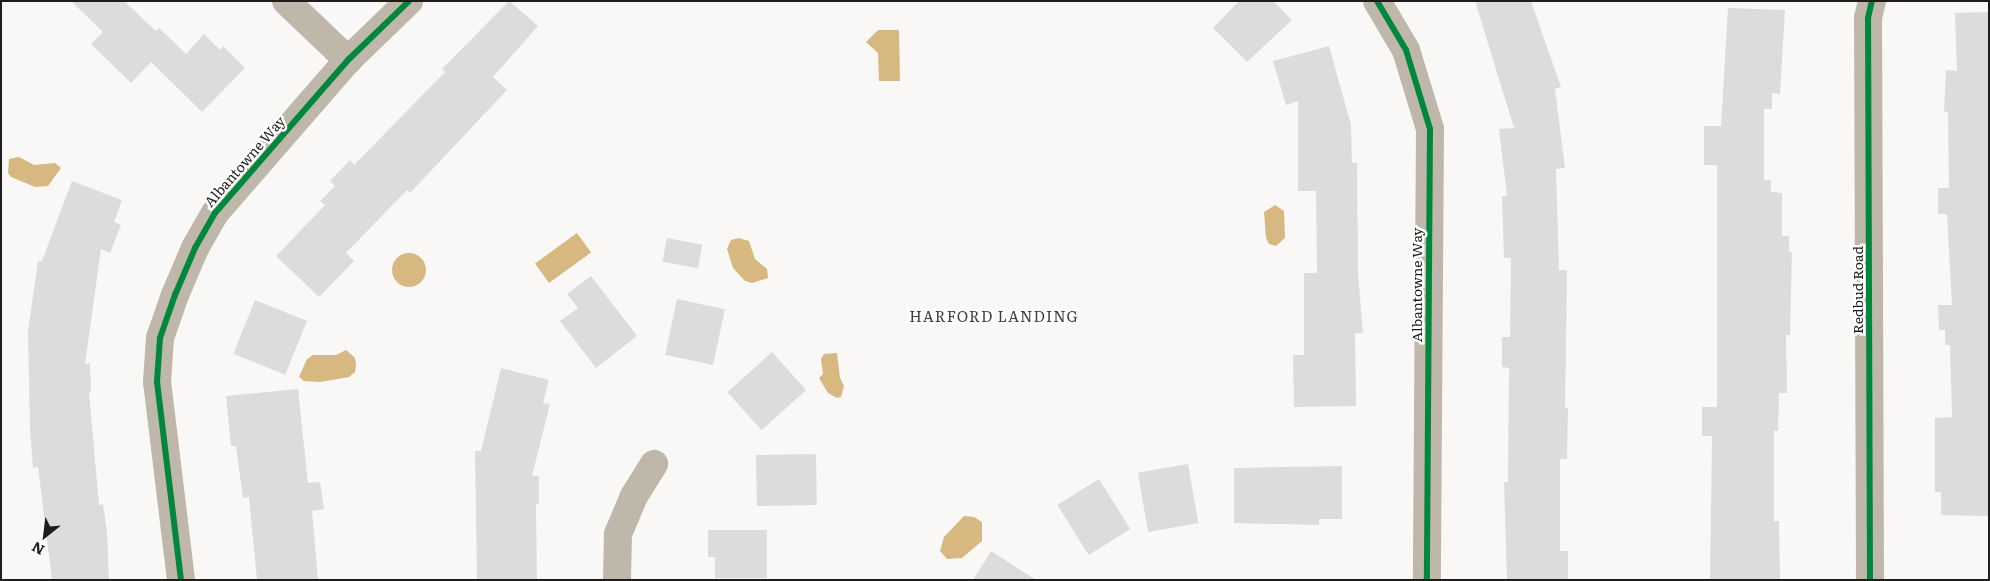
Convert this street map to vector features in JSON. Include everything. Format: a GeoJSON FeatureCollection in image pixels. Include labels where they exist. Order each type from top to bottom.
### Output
{"type":"FeatureCollection","features":[{"type":"Feature","properties":{"kind":"street"},"geometry":{"type":"LineString","coordinates":[[286,1],[348,60]]}},
{"type":"Feature","properties":{"kind":"street","name":"Albantowne Way"},"geometry":{"type":"LineString","coordinates":[[181,580],[157,382],[160,338],[194,248],[215,213],[348,60],[409,1]]}},
{"type":"Feature","properties":{"kind":"street","name":"Albantowne Way"},"geometry":{"type":"LineString","coordinates":[[1377,1],[1406,50],[1430,129],[1427,580]]}},
{"type":"Feature","properties":{"kind":"street","name":"Redbud Road"},"geometry":{"type":"LineString","coordinates":[[1870,580],[1868,18],[1872,1]]}},
{"type":"Feature","properties":{"kind":"street"},"geometry":{"type":"LineString","coordinates":[[617,580],[618,534],[634,496],[654,464]]}},
{"type":"Feature","properties":{"kind":"shaded area"},"geometry":{"type":"Polygon","coordinates":[[[878,30],[899,30],[900,81],[879,81],[878,53],[866,42],[878,30]]]}},
{"type":"Feature","properties":{"kind":"shaded area"},"geometry":{"type":"Polygon","coordinates":[[[19,157],[34,165],[55,163],[61,168],[48,186],[35,187],[11,177],[8,173],[9,159],[19,157]]]}},
{"type":"Feature","properties":{"kind":"shaded area"},"geometry":{"type":"Polygon","coordinates":[[[1275,205],[1284,211],[1285,238],[1276,246],[1269,244],[1266,238],[1264,212],[1275,205]]]}},
{"type":"Feature","properties":{"kind":"shaded area"},"geometry":{"type":"Polygon","coordinates":[[[577,233],[591,252],[549,283],[535,264],[577,233]]]}},
{"type":"Feature","properties":{"kind":"shaded area"},"geometry":{"type":"Polygon","coordinates":[[[739,238],[749,241],[755,259],[767,269],[768,278],[752,283],[745,281],[733,268],[727,249],[731,240],[739,238]]]}},
{"type":"Feature","properties":{"kind":"shaded area"},"geometry":{"type":"Polygon","coordinates":[[[409,253],[421,258],[426,270],[421,282],[409,287],[397,282],[392,270],[397,258],[409,253]]]}},
{"type":"Feature","properties":{"kind":"shaded area"},"geometry":{"type":"Polygon","coordinates":[[[346,350],[355,358],[356,365],[355,372],[349,377],[320,382],[304,381],[299,377],[307,359],[313,355],[336,355],[346,350]]]}},
{"type":"Feature","properties":{"kind":"shaded area"},"geometry":{"type":"Polygon","coordinates":[[[837,353],[840,378],[844,386],[841,397],[837,398],[828,393],[819,378],[823,374],[821,359],[824,354],[837,353]]]}},
{"type":"Feature","properties":{"kind":"shaded area"},"geometry":{"type":"Polygon","coordinates":[[[964,516],[974,517],[982,522],[982,541],[962,558],[947,559],[940,551],[944,537],[964,516]]]}},
{"type":"Feature","properties":{"kind":"building"},"geometry":{"type":"Polygon","coordinates":[[[71,1],[124,1],[156,31],[159,28],[186,54],[204,34],[220,50],[223,46],[245,68],[202,112],[151,62],[131,83],[91,44],[103,32],[71,1]]]}},
{"type":"Feature","properties":{"kind":"building"},"geometry":{"type":"Polygon","coordinates":[[[509,1],[538,26],[493,77],[507,90],[410,193],[407,190],[346,253],[354,261],[319,297],[276,256],[325,205],[320,201],[335,186],[330,181],[350,160],[354,165],[445,72],[442,69],[509,1]]]}},
{"type":"Feature","properties":{"kind":"building"},"geometry":{"type":"Polygon","coordinates":[[[1239,1],[1273,1],[1292,20],[1247,62],[1213,28],[1239,1]]]}},
{"type":"Feature","properties":{"kind":"building"},"geometry":{"type":"Polygon","coordinates":[[[1475,1],[1531,1],[1561,87],[1555,89],[1565,168],[1556,169],[1559,270],[1567,270],[1565,408],[1568,408],[1567,459],[1560,459],[1560,551],[1568,551],[1568,580],[1507,580],[1504,482],[1508,482],[1509,368],[1502,367],[1502,337],[1510,337],[1511,258],[1504,258],[1502,196],[1507,196],[1499,129],[1514,128],[1475,1]]]}},
{"type":"Feature","properties":{"kind":"building"},"geometry":{"type":"Polygon","coordinates":[[[1728,8],[1785,10],[1780,94],[1772,93],[1772,109],[1764,109],[1764,180],[1771,180],[1771,192],[1782,193],[1782,236],[1789,236],[1789,252],[1792,252],[1790,335],[1786,335],[1787,393],[1779,393],[1778,431],[1774,431],[1774,521],[1779,521],[1780,580],[1710,580],[1712,436],[1702,436],[1702,407],[1717,407],[1717,165],[1704,165],[1704,126],[1721,126],[1728,8]]]}},
{"type":"Feature","properties":{"kind":"building"},"geometry":{"type":"Polygon","coordinates":[[[1989,12],[1989,516],[1941,515],[1941,492],[1935,492],[1935,418],[1952,417],[1950,345],[1945,345],[1945,330],[1939,330],[1938,305],[1952,305],[1947,214],[1938,214],[1938,188],[1949,188],[1948,112],[1944,112],[1946,70],[1957,71],[1955,13],[1989,12]]]}},
{"type":"Feature","properties":{"kind":"building"},"geometry":{"type":"Polygon","coordinates":[[[1329,46],[1351,125],[1352,163],[1357,163],[1358,273],[1363,333],[1355,333],[1356,406],[1294,407],[1293,355],[1304,355],[1304,273],[1317,273],[1316,191],[1298,191],[1298,101],[1286,105],[1273,61],[1329,46]]]}},
{"type":"Feature","properties":{"kind":"building"},"geometry":{"type":"Polygon","coordinates":[[[72,181],[122,200],[114,222],[121,225],[110,253],[101,249],[85,364],[90,363],[91,392],[89,392],[99,505],[103,504],[107,532],[109,580],[52,580],[38,467],[33,468],[30,430],[28,331],[38,261],[42,261],[72,181]]]}},
{"type":"Feature","properties":{"kind":"building"},"geometry":{"type":"Polygon","coordinates":[[[667,238],[702,245],[698,268],[662,262],[667,238]]]}},
{"type":"Feature","properties":{"kind":"building"},"geometry":{"type":"Polygon","coordinates":[[[591,276],[637,336],[596,368],[560,321],[578,308],[567,294],[591,276]]]}},
{"type":"Feature","properties":{"kind":"building"},"geometry":{"type":"Polygon","coordinates":[[[677,299],[725,309],[713,365],[665,355],[677,299]]]}},
{"type":"Feature","properties":{"kind":"building"},"geometry":{"type":"Polygon","coordinates":[[[255,300],[307,321],[285,375],[233,354],[255,300]]]}},
{"type":"Feature","properties":{"kind":"building"},"geometry":{"type":"Polygon","coordinates":[[[772,352],[806,390],[762,430],[727,392],[772,352]]]}},
{"type":"Feature","properties":{"kind":"building"},"geometry":{"type":"Polygon","coordinates":[[[501,368],[549,380],[543,403],[550,404],[532,476],[539,476],[539,504],[536,504],[537,579],[477,580],[475,451],[481,451],[501,368]]]}},
{"type":"Feature","properties":{"kind":"building"},"geometry":{"type":"Polygon","coordinates":[[[298,389],[308,483],[320,482],[324,509],[312,511],[318,580],[257,580],[249,497],[243,498],[236,446],[231,446],[226,396],[298,389]]]}},
{"type":"Feature","properties":{"kind":"building"},"geometry":{"type":"Polygon","coordinates":[[[816,454],[817,505],[757,506],[756,455],[816,454]]]}},
{"type":"Feature","properties":{"kind":"building"},"geometry":{"type":"Polygon","coordinates":[[[1188,464],[1198,523],[1148,532],[1138,473],[1188,464]]]}},
{"type":"Feature","properties":{"kind":"building"},"geometry":{"type":"Polygon","coordinates":[[[1342,466],[1342,519],[1319,519],[1319,525],[1234,523],[1234,468],[1342,466]]]}},
{"type":"Feature","properties":{"kind":"building"},"geometry":{"type":"Polygon","coordinates":[[[1099,479],[1130,529],[1089,555],[1057,505],[1099,479]]]}},
{"type":"Feature","properties":{"kind":"building"},"geometry":{"type":"Polygon","coordinates":[[[708,530],[767,530],[767,578],[715,578],[715,557],[708,557],[708,530]]]}},
{"type":"Feature","properties":{"kind":"building"},"geometry":{"type":"Polygon","coordinates":[[[991,551],[1036,580],[973,580],[991,551]]]}},
{"type":"Feature","properties":{"kind":"cycle path"},"geometry":{"type":"LineString","coordinates":[[181,580],[157,382],[160,338],[175,295],[195,248],[215,213],[348,60],[409,1]]}},
{"type":"Feature","properties":{"kind":"cycle path"},"geometry":{"type":"LineString","coordinates":[[1377,1],[1406,50],[1430,129],[1427,580]]}},
{"type":"Feature","properties":{"kind":"cycle path"},"geometry":{"type":"LineString","coordinates":[[1870,580],[1868,18],[1872,1]]}},
{"type":"Feature","properties":{"kind":"district","name":"HARFORD LANDING"},"geometry":{"type":"Point","coordinates":[994,316]}}]}
